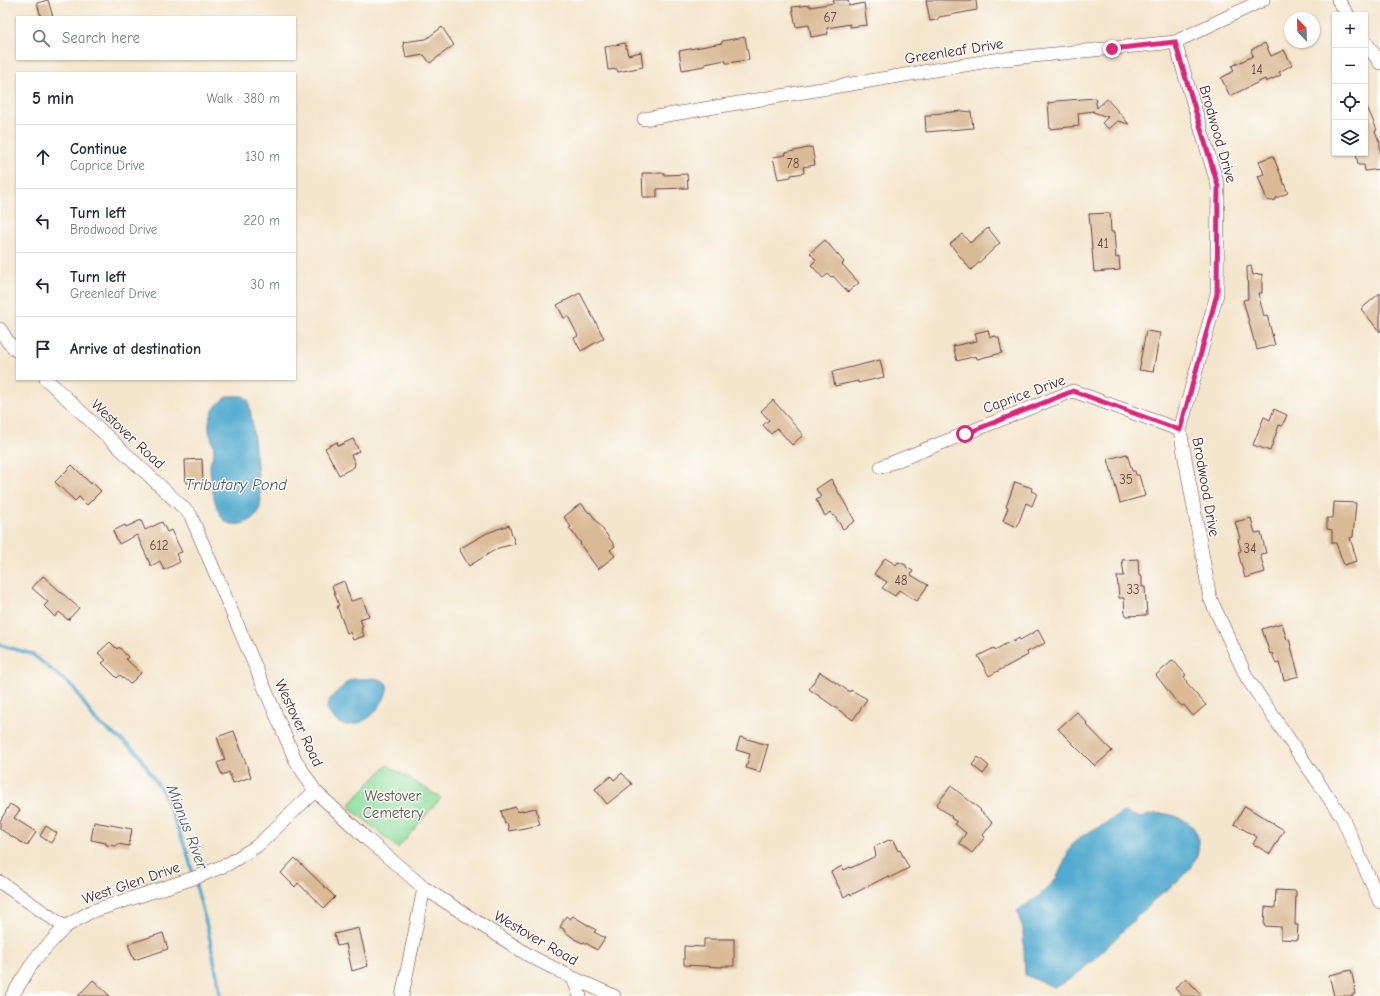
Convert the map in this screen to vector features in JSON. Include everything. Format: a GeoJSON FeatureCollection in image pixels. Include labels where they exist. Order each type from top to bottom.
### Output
{"type":"FeatureCollection","features":[{"type":"Feature","properties":{"kind":"street","name":"Greenleaf Drive"},"geometry":{"type":"LineString","coordinates":[[644,119],[994,60],[1175,42],[1263,0]]}},
{"type":"Feature","properties":{"kind":"street"},"geometry":{"type":"LineString","coordinates":[[1338,0],[1346,12]]}},
{"type":"Feature","properties":{"kind":"street","name":"Brodwood Drive"},"geometry":{"type":"LineString","coordinates":[[1175,42],[1218,186],[1217,294],[1180,430],[1210,598],[1247,678],[1342,817],[1380,902]]}},
{"type":"Feature","properties":{"kind":"street"},"geometry":{"type":"LineString","coordinates":[[1368,45],[1380,63]]}},
{"type":"Feature","properties":{"kind":"street"},"geometry":{"type":"LineString","coordinates":[[0,329],[8,342],[16,350]]}},
{"type":"Feature","properties":{"kind":"street","name":"Westover Road"},"geometry":{"type":"LineString","coordinates":[[47,380],[190,514],[295,759],[315,791],[367,839],[424,888],[530,956],[573,978],[614,996]]}},
{"type":"Feature","properties":{"kind":"street","name":"Caprice Drive"},"geometry":{"type":"LineString","coordinates":[[881,467],[1073,391],[1180,430]]}},
{"type":"Feature","properties":{"kind":"street","name":"West Glen Drive"},"geometry":{"type":"LineString","coordinates":[[12,996],[35,959],[65,927],[90,912],[210,873],[228,864],[257,846],[315,791]]}},
{"type":"Feature","properties":{"kind":"street"},"geometry":{"type":"LineString","coordinates":[[0,882],[65,927]]}},
{"type":"Feature","properties":{"kind":"street"},"geometry":{"type":"LineString","coordinates":[[402,996],[424,888]]}},
{"type":"Feature","properties":{"kind":"street"},"geometry":{"type":"LineString","coordinates":[[573,978],[580,996]]}},
{"type":"Feature","properties":{"kind":"green space","name":"Westover Cemetery"},"geometry":{"type":"Polygon","coordinates":[[[387,765],[441,798],[398,848],[348,806],[387,765]]]}},
{"type":"Feature","properties":{"kind":"water","name":"Tributary Pond"},"geometry":{"type":"Polygon","coordinates":[[[229,396],[243,396],[248,400],[261,500],[257,515],[241,524],[228,523],[221,515],[213,494],[210,471],[210,463],[214,451],[209,430],[211,414],[221,401],[229,396]]]}},
{"type":"Feature","properties":{"kind":"water"},"geometry":{"type":"Polygon","coordinates":[[[374,678],[385,682],[387,685],[387,693],[374,714],[366,720],[348,725],[340,723],[330,715],[327,707],[328,703],[345,684],[350,680],[374,678]]]}},
{"type":"Feature","properties":{"kind":"water"},"geometry":{"type":"Polygon","coordinates":[[[1123,812],[1141,818],[1156,814],[1167,814],[1182,819],[1193,828],[1196,833],[1199,845],[1196,859],[1184,875],[1147,907],[1103,951],[1071,978],[1054,987],[1025,975],[1023,930],[1017,911],[1050,886],[1060,871],[1070,849],[1078,838],[1123,812]]]}},
{"type":"Feature","properties":{"kind":"building"},"geometry":{"type":"Polygon","coordinates":[[[48,0],[53,16],[41,16],[37,3],[48,0]]]}},
{"type":"Feature","properties":{"kind":"building"},"geometry":{"type":"Polygon","coordinates":[[[833,0],[848,0],[849,6],[864,3],[867,25],[850,27],[850,24],[827,28],[828,34],[811,37],[809,25],[796,27],[792,7],[810,5],[810,7],[834,3],[833,0]]]}},
{"type":"Feature","properties":{"kind":"building"},"geometry":{"type":"Polygon","coordinates":[[[926,0],[976,0],[977,10],[939,17],[937,20],[930,21],[926,0]]]}},
{"type":"Feature","properties":{"kind":"building"},"geometry":{"type":"Polygon","coordinates":[[[442,27],[454,45],[430,63],[424,55],[406,58],[403,42],[426,39],[442,27]]]}},
{"type":"Feature","properties":{"kind":"building"},"geometry":{"type":"Polygon","coordinates":[[[745,37],[749,59],[728,63],[726,63],[725,60],[705,64],[705,66],[682,70],[679,51],[745,37]]]}},
{"type":"Feature","properties":{"kind":"building"},"geometry":{"type":"Polygon","coordinates":[[[625,43],[628,55],[641,52],[643,67],[618,72],[617,69],[608,70],[605,47],[625,43]]]}},
{"type":"Feature","properties":{"kind":"building"},"geometry":{"type":"Polygon","coordinates":[[[1265,43],[1271,56],[1284,50],[1292,65],[1279,72],[1281,75],[1266,82],[1265,79],[1230,96],[1221,78],[1234,71],[1232,66],[1253,56],[1251,50],[1265,43]]]}},
{"type":"Feature","properties":{"kind":"building"},"geometry":{"type":"Polygon","coordinates":[[[1095,98],[1097,108],[1107,99],[1129,124],[1118,121],[1109,129],[1102,123],[1108,117],[1093,112],[1094,111],[1078,113],[1079,126],[1050,129],[1048,103],[1095,98]]]}},
{"type":"Feature","properties":{"kind":"building"},"geometry":{"type":"Polygon","coordinates":[[[1368,109],[1377,130],[1375,131],[1380,143],[1380,169],[1365,171],[1364,165],[1358,165],[1356,156],[1368,156],[1368,109]]]}},
{"type":"Feature","properties":{"kind":"building"},"geometry":{"type":"Polygon","coordinates":[[[963,111],[971,112],[973,128],[926,132],[925,116],[931,116],[931,114],[963,111]]]}},
{"type":"Feature","properties":{"kind":"building"},"geometry":{"type":"Polygon","coordinates":[[[812,147],[815,165],[803,167],[804,173],[778,179],[773,157],[786,155],[785,153],[812,147]]]}},
{"type":"Feature","properties":{"kind":"building"},"geometry":{"type":"Polygon","coordinates":[[[1273,156],[1288,193],[1271,201],[1267,200],[1258,176],[1264,174],[1259,161],[1273,156]]]}},
{"type":"Feature","properties":{"kind":"building"},"geometry":{"type":"Polygon","coordinates":[[[642,173],[664,173],[664,175],[687,174],[688,188],[657,189],[657,197],[643,197],[642,173]]]}},
{"type":"Feature","properties":{"kind":"building"},"geometry":{"type":"Polygon","coordinates":[[[1110,213],[1111,232],[1114,232],[1116,258],[1119,257],[1120,270],[1094,272],[1089,214],[1110,213]]]}},
{"type":"Feature","properties":{"kind":"building"},"geometry":{"type":"Polygon","coordinates":[[[988,228],[1000,243],[971,270],[950,244],[962,234],[970,243],[988,228]]]}},
{"type":"Feature","properties":{"kind":"building"},"geometry":{"type":"Polygon","coordinates":[[[825,240],[844,262],[842,264],[859,283],[848,292],[833,276],[831,277],[828,274],[823,278],[811,265],[816,260],[810,253],[825,240]]]}},
{"type":"Feature","properties":{"kind":"building"},"geometry":{"type":"Polygon","coordinates":[[[1251,266],[1253,275],[1262,274],[1262,293],[1258,293],[1264,316],[1267,315],[1275,345],[1257,350],[1243,300],[1248,299],[1247,267],[1251,266]]]}},
{"type":"Feature","properties":{"kind":"building"},"geometry":{"type":"Polygon","coordinates":[[[580,293],[604,338],[581,351],[574,338],[578,336],[568,316],[564,318],[557,305],[580,293]]]}},
{"type":"Feature","properties":{"kind":"building"},"geometry":{"type":"Polygon","coordinates":[[[1380,293],[1380,332],[1361,309],[1380,293]]]}},
{"type":"Feature","properties":{"kind":"building"},"geometry":{"type":"Polygon","coordinates":[[[988,330],[990,337],[995,336],[999,338],[1002,353],[977,359],[976,356],[957,361],[953,346],[977,341],[975,333],[988,330]]]}},
{"type":"Feature","properties":{"kind":"building"},"geometry":{"type":"Polygon","coordinates":[[[1146,331],[1160,333],[1153,372],[1139,370],[1146,331]]]}},
{"type":"Feature","properties":{"kind":"building"},"geometry":{"type":"Polygon","coordinates":[[[880,360],[884,377],[858,383],[858,381],[835,386],[832,372],[880,360]]]}},
{"type":"Feature","properties":{"kind":"building"},"geometry":{"type":"Polygon","coordinates":[[[773,400],[803,435],[792,445],[777,428],[771,434],[763,425],[769,420],[761,411],[773,400]]]}},
{"type":"Feature","properties":{"kind":"building"},"geometry":{"type":"Polygon","coordinates":[[[1274,409],[1287,415],[1282,426],[1279,425],[1270,451],[1253,445],[1264,417],[1270,420],[1274,409]]]}},
{"type":"Feature","properties":{"kind":"building"},"geometry":{"type":"Polygon","coordinates":[[[353,439],[359,451],[351,455],[355,463],[354,467],[339,475],[325,448],[337,442],[338,446],[353,439]]]}},
{"type":"Feature","properties":{"kind":"building"},"geometry":{"type":"Polygon","coordinates":[[[1127,454],[1132,471],[1135,471],[1136,475],[1139,475],[1145,496],[1120,503],[1108,459],[1127,454]]]}},
{"type":"Feature","properties":{"kind":"building"},"geometry":{"type":"Polygon","coordinates":[[[202,459],[203,482],[186,483],[185,460],[202,459]]]}},
{"type":"Feature","properties":{"kind":"building"},"geometry":{"type":"Polygon","coordinates":[[[72,465],[91,484],[92,482],[101,491],[87,505],[79,497],[75,501],[55,482],[72,465]]]}},
{"type":"Feature","properties":{"kind":"building"},"geometry":{"type":"Polygon","coordinates":[[[831,479],[855,521],[843,529],[834,515],[833,516],[830,512],[825,516],[816,500],[821,497],[816,489],[831,479]]]}},
{"type":"Feature","properties":{"kind":"building"},"geometry":{"type":"Polygon","coordinates":[[[1015,482],[1032,488],[1031,491],[1037,493],[1032,506],[1026,503],[1017,527],[1003,521],[1008,508],[1006,507],[1015,482]]]}},
{"type":"Feature","properties":{"kind":"building"},"geometry":{"type":"Polygon","coordinates":[[[1334,502],[1356,503],[1353,537],[1350,538],[1357,561],[1344,565],[1336,543],[1332,543],[1332,530],[1327,529],[1327,518],[1333,518],[1334,502]]]}},
{"type":"Feature","properties":{"kind":"building"},"geometry":{"type":"Polygon","coordinates":[[[581,503],[589,513],[590,512],[615,546],[610,550],[615,556],[598,569],[569,528],[571,527],[564,517],[581,503]]]}},
{"type":"Feature","properties":{"kind":"building"},"geometry":{"type":"Polygon","coordinates":[[[1251,518],[1255,533],[1261,532],[1266,553],[1260,554],[1265,572],[1245,578],[1238,552],[1241,551],[1238,539],[1240,538],[1235,522],[1251,518]]]}},
{"type":"Feature","properties":{"kind":"building"},"geometry":{"type":"Polygon","coordinates":[[[141,520],[145,530],[162,522],[167,532],[171,530],[182,552],[176,554],[180,562],[164,570],[160,561],[151,566],[137,535],[119,544],[113,531],[141,520]]]}},
{"type":"Feature","properties":{"kind":"building"},"geometry":{"type":"Polygon","coordinates":[[[509,525],[515,544],[498,548],[469,566],[459,549],[487,533],[509,525]]]}},
{"type":"Feature","properties":{"kind":"building"},"geometry":{"type":"Polygon","coordinates":[[[885,558],[896,565],[898,562],[906,565],[906,567],[913,571],[911,575],[928,585],[917,601],[899,590],[895,596],[882,588],[887,582],[874,574],[885,558]]]}},
{"type":"Feature","properties":{"kind":"building"},"geometry":{"type":"Polygon","coordinates":[[[1138,559],[1139,576],[1142,576],[1142,587],[1145,587],[1147,615],[1126,616],[1124,598],[1119,598],[1117,576],[1124,576],[1122,560],[1138,559]]]}},
{"type":"Feature","properties":{"kind":"building"},"geometry":{"type":"Polygon","coordinates":[[[43,576],[79,608],[68,620],[59,612],[55,617],[44,606],[48,602],[32,588],[43,576]]]}},
{"type":"Feature","properties":{"kind":"building"},"geometry":{"type":"Polygon","coordinates":[[[344,581],[351,601],[362,598],[369,616],[360,619],[364,636],[353,640],[350,632],[347,633],[337,606],[339,606],[332,586],[344,581]]]}},
{"type":"Feature","properties":{"kind":"building"},"geometry":{"type":"Polygon","coordinates":[[[1282,623],[1287,640],[1289,639],[1299,676],[1284,680],[1279,663],[1276,664],[1272,653],[1270,654],[1262,629],[1282,623]]]}},
{"type":"Feature","properties":{"kind":"building"},"geometry":{"type":"Polygon","coordinates":[[[1038,630],[1045,643],[1027,652],[1028,655],[989,676],[978,656],[994,648],[995,650],[1013,640],[1013,642],[1019,638],[1020,640],[1038,630]]]}},
{"type":"Feature","properties":{"kind":"building"},"geometry":{"type":"Polygon","coordinates":[[[110,642],[117,649],[119,647],[128,657],[126,659],[141,673],[130,684],[120,675],[117,678],[102,663],[106,660],[98,653],[110,642]]]}},
{"type":"Feature","properties":{"kind":"building"},"geometry":{"type":"Polygon","coordinates":[[[1173,660],[1186,675],[1184,677],[1187,682],[1186,683],[1206,705],[1193,716],[1184,705],[1182,706],[1175,700],[1156,675],[1173,660]]]}},
{"type":"Feature","properties":{"kind":"building"},"geometry":{"type":"Polygon","coordinates":[[[820,672],[850,692],[851,690],[867,699],[853,720],[809,689],[820,672]]]}},
{"type":"Feature","properties":{"kind":"building"},"geometry":{"type":"Polygon","coordinates":[[[1077,712],[1087,723],[1086,724],[1112,751],[1095,766],[1058,729],[1077,712]]]}},
{"type":"Feature","properties":{"kind":"building"},"geometry":{"type":"Polygon","coordinates":[[[234,731],[251,777],[233,783],[229,772],[222,775],[217,763],[225,760],[217,737],[234,731]]]}},
{"type":"Feature","properties":{"kind":"building"},"geometry":{"type":"Polygon","coordinates":[[[740,737],[768,745],[760,772],[746,768],[750,754],[736,750],[740,737]]]}},
{"type":"Feature","properties":{"kind":"building"},"geometry":{"type":"Polygon","coordinates":[[[978,757],[989,766],[983,774],[972,765],[978,757]]]}},
{"type":"Feature","properties":{"kind":"building"},"geometry":{"type":"Polygon","coordinates":[[[622,773],[632,784],[607,804],[595,789],[611,776],[614,780],[622,773]]]}},
{"type":"Feature","properties":{"kind":"building"},"geometry":{"type":"Polygon","coordinates":[[[951,786],[981,810],[980,811],[993,822],[983,835],[985,837],[972,853],[959,843],[966,833],[955,824],[957,822],[951,818],[952,817],[936,805],[951,786]]]}},
{"type":"Feature","properties":{"kind":"building"},"geometry":{"type":"Polygon","coordinates":[[[10,804],[20,810],[14,818],[36,832],[27,846],[0,829],[0,821],[10,804]]]}},
{"type":"Feature","properties":{"kind":"building"},"geometry":{"type":"Polygon","coordinates":[[[1245,806],[1284,830],[1270,854],[1253,844],[1257,837],[1234,824],[1245,806]]]}},
{"type":"Feature","properties":{"kind":"building"},"geometry":{"type":"Polygon","coordinates":[[[516,807],[517,812],[536,808],[540,825],[509,831],[501,811],[516,807]]]}},
{"type":"Feature","properties":{"kind":"building"},"geometry":{"type":"Polygon","coordinates":[[[94,822],[132,829],[129,846],[117,844],[116,846],[106,845],[106,843],[91,840],[94,822]]]}},
{"type":"Feature","properties":{"kind":"building"},"geometry":{"type":"Polygon","coordinates":[[[46,826],[57,833],[51,843],[40,836],[46,826]]]}},
{"type":"Feature","properties":{"kind":"building"},"geometry":{"type":"Polygon","coordinates":[[[889,840],[893,840],[909,868],[889,878],[886,877],[851,895],[850,893],[844,897],[831,872],[842,866],[844,870],[853,867],[876,856],[874,847],[889,840]]]}},
{"type":"Feature","properties":{"kind":"building"},"geometry":{"type":"Polygon","coordinates":[[[295,858],[335,897],[324,908],[298,883],[295,887],[281,873],[295,858]]]}},
{"type":"Feature","properties":{"kind":"building"},"geometry":{"type":"Polygon","coordinates":[[[1276,890],[1296,891],[1295,925],[1298,925],[1297,940],[1281,939],[1281,927],[1264,926],[1265,907],[1275,908],[1276,890]]]}},
{"type":"Feature","properties":{"kind":"building"},"geometry":{"type":"Polygon","coordinates":[[[566,916],[570,919],[573,916],[596,930],[594,932],[605,938],[597,950],[584,942],[583,943],[576,940],[560,927],[566,916]]]}},
{"type":"Feature","properties":{"kind":"building"},"geometry":{"type":"Polygon","coordinates":[[[359,928],[368,966],[352,971],[346,944],[337,946],[334,934],[359,928]]]}},
{"type":"Feature","properties":{"kind":"building"},"geometry":{"type":"Polygon","coordinates":[[[163,933],[168,949],[134,960],[128,944],[163,933]]]}},
{"type":"Feature","properties":{"kind":"building"},"geometry":{"type":"Polygon","coordinates":[[[704,939],[734,939],[734,966],[722,967],[684,965],[684,946],[704,947],[704,939]]]}},
{"type":"Feature","properties":{"kind":"building"},"geometry":{"type":"Polygon","coordinates":[[[1351,970],[1355,994],[1353,994],[1353,996],[1334,996],[1329,975],[1351,970]]]}},
{"type":"Feature","properties":{"kind":"building"},"geometry":{"type":"Polygon","coordinates":[[[1186,978],[1202,996],[1182,996],[1175,988],[1186,978]]]}},
{"type":"Feature","properties":{"kind":"building"},"geometry":{"type":"Polygon","coordinates":[[[93,980],[110,996],[78,996],[93,980]]]}},
{"type":"Feature","properties":{"kind":"waterway","name":"Mianus River"},"geometry":{"type":"LineString","coordinates":[[0,645],[32,654],[74,688],[95,720],[137,752],[165,796],[187,852],[208,930],[221,996]]}},
{"type":"Feature","properties":{"kind":"route"},"geometry":{"type":"LineString","coordinates":[[965,434],[1073,391],[1180,430],[1217,294],[1218,186],[1175,42],[1112,49]]}}]}
